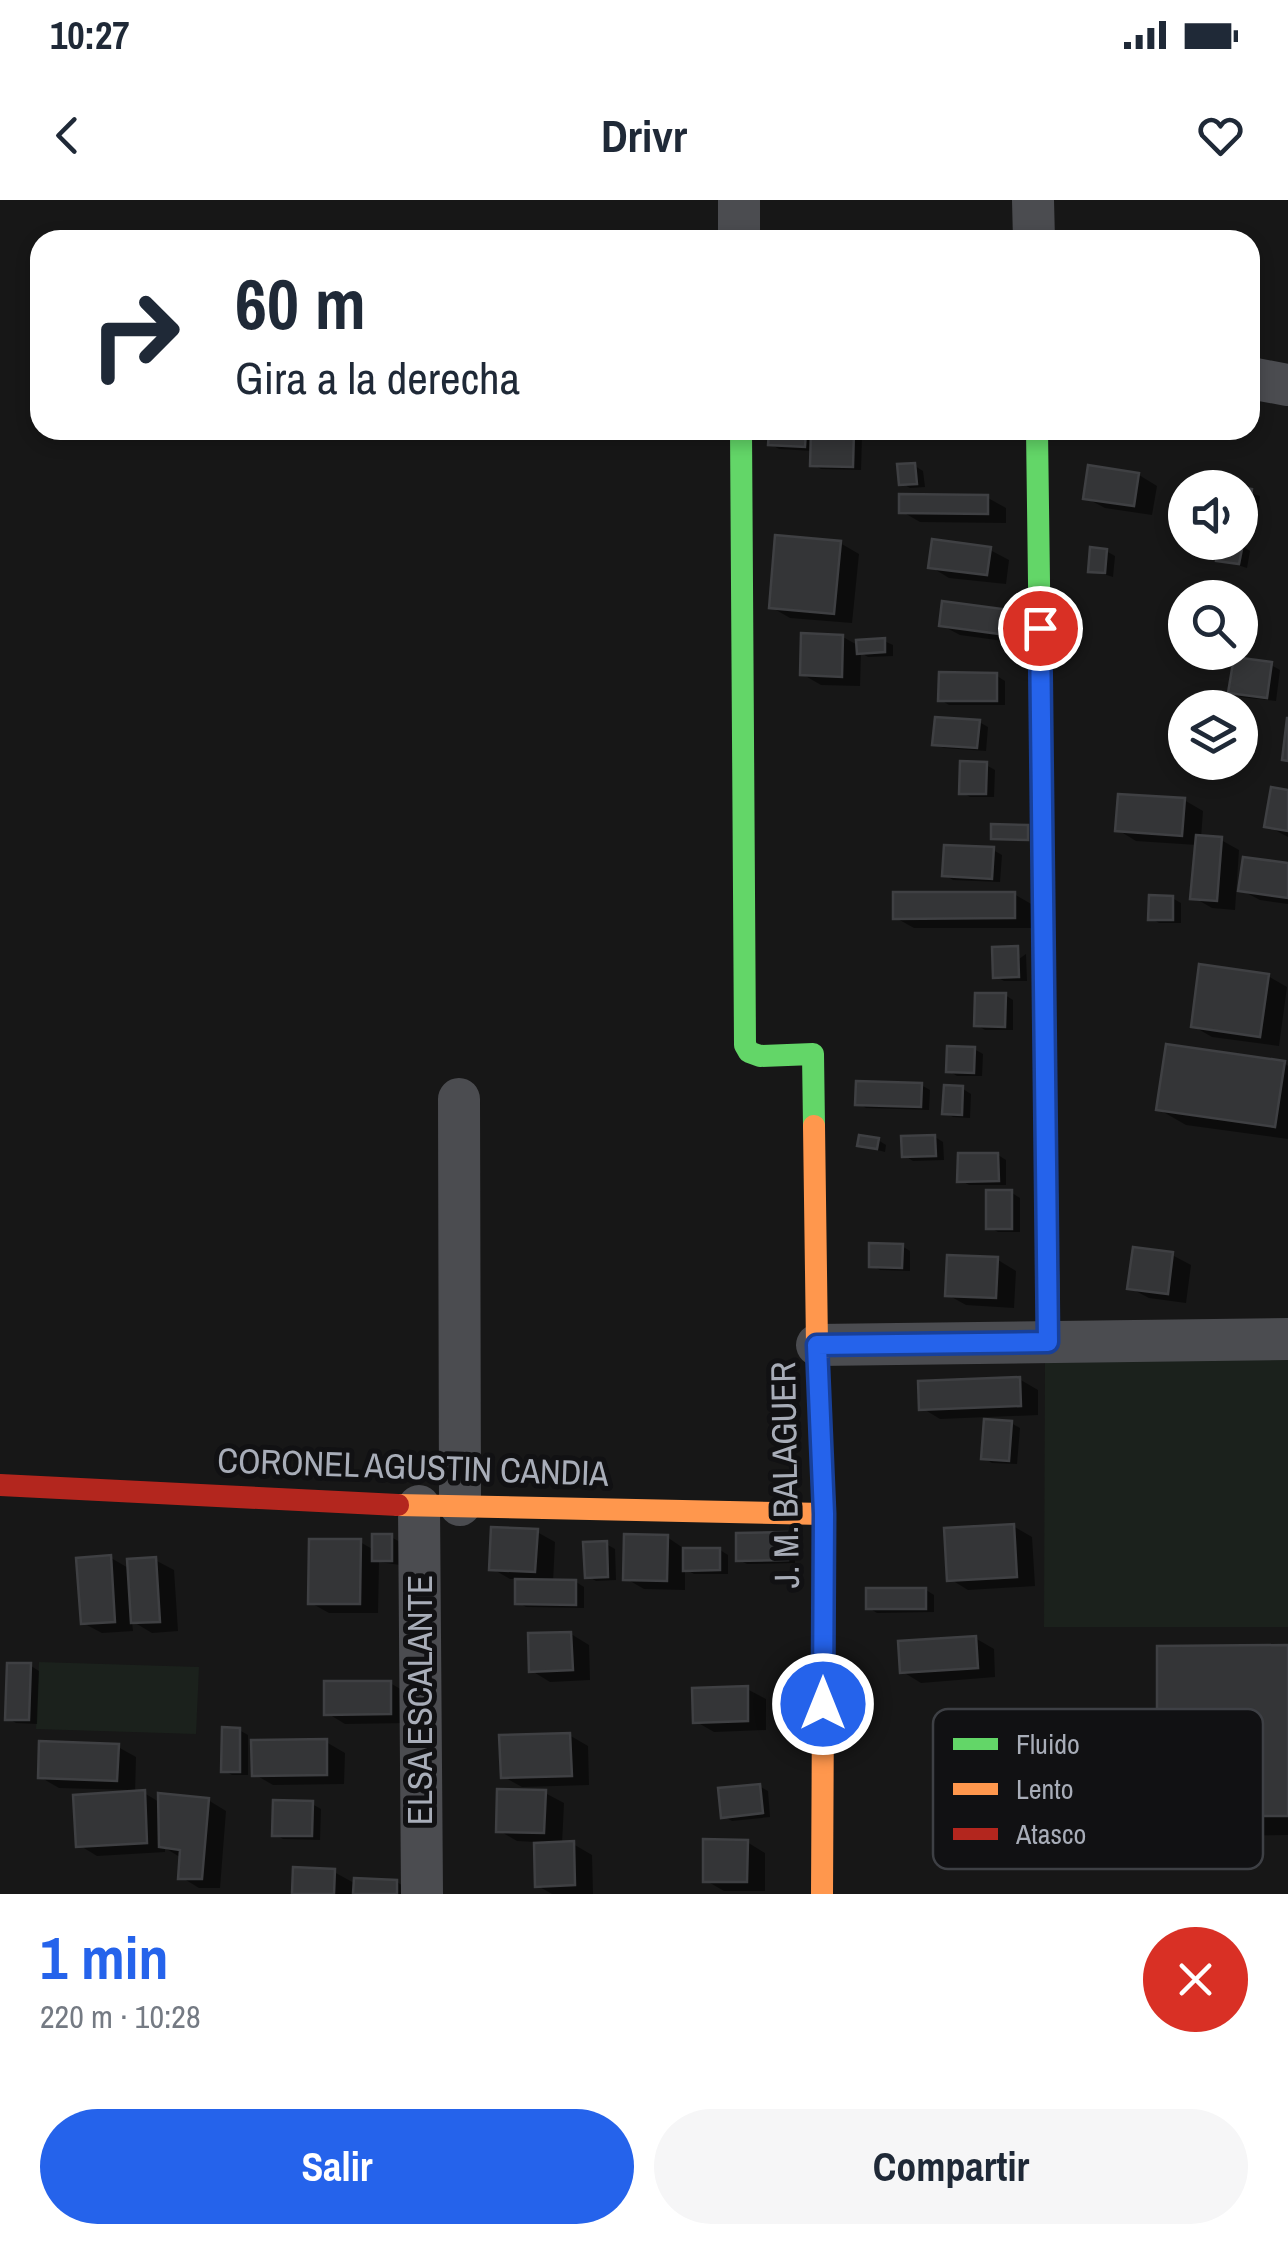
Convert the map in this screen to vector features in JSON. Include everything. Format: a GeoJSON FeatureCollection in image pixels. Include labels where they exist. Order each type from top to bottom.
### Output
{"type":"FeatureCollection","features":[{"type":"Feature","properties":{"kind":"street"},"geometry":{"type":"LineString","coordinates":[[739,200],[740,230]]}},
{"type":"Feature","properties":{"kind":"street"},"geometry":{"type":"LineString","coordinates":[[1032,200],[1034,230]]}},
{"type":"Feature","properties":{"kind":"street"},"geometry":{"type":"LineString","coordinates":[[1260,380],[1288,385]]}},
{"type":"Feature","properties":{"kind":"street","name":"J. M. BALAGUER"},"geometry":{"type":"LineString","coordinates":[[741,440],[745,1045],[749,1052],[760,1056],[813,1054],[824,1514],[822,1894]]}},
{"type":"Feature","properties":{"kind":"street"},"geometry":{"type":"LineString","coordinates":[[1037,440],[1048,1342]]}},
{"type":"Feature","properties":{"kind":"street","name":"ELSA ESCALANTE"},"geometry":{"type":"LineString","coordinates":[[422,1894],[459,1099]]}},
{"type":"Feature","properties":{"kind":"street"},"geometry":{"type":"LineString","coordinates":[[817,1345],[1288,1339]]}},
{"type":"Feature","properties":{"kind":"street","name":"CORONEL AGUSTIN CANDIA"},"geometry":{"type":"LineString","coordinates":[[0,1485],[440,1506],[824,1514]]}},
{"type":"Feature","properties":{"kind":"shaded area"},"geometry":{"type":"Polygon","coordinates":[[[1045,1360],[1288,1360],[1288,1627],[1044,1627],[1045,1360]]]}},
{"type":"Feature","properties":{"kind":"shaded area"},"geometry":{"type":"Polygon","coordinates":[[[39,1662],[199,1667],[196,1734],[36,1729],[39,1662]]]}},
{"type":"Feature","properties":{"kind":"building"},"geometry":{"type":"Polygon","coordinates":[[[768,440],[805,440],[805,447],[768,445],[768,440]]]}},
{"type":"Feature","properties":{"kind":"building"},"geometry":{"type":"Polygon","coordinates":[[[811,440],[854,440],[853,467],[810,466],[811,440]]]}},
{"type":"Feature","properties":{"kind":"building"},"geometry":{"type":"Polygon","coordinates":[[[915,463],[917,484],[899,485],[897,464],[915,463]]]}},
{"type":"Feature","properties":{"kind":"building"},"geometry":{"type":"Polygon","coordinates":[[[1088,465],[1139,473],[1134,506],[1083,499],[1088,465]]]}},
{"type":"Feature","properties":{"kind":"building"},"geometry":{"type":"Polygon","coordinates":[[[899,494],[988,495],[988,514],[899,513],[899,494]]]}},
{"type":"Feature","properties":{"kind":"building"},"geometry":{"type":"Polygon","coordinates":[[[775,535],[841,541],[834,614],[769,608],[775,535]]]}},
{"type":"Feature","properties":{"kind":"building"},"geometry":{"type":"Polygon","coordinates":[[[932,539],[991,547],[987,575],[928,568],[932,539]]]}},
{"type":"Feature","properties":{"kind":"building"},"geometry":{"type":"Polygon","coordinates":[[[1090,547],[1107,549],[1105,573],[1088,572],[1090,547]]]}},
{"type":"Feature","properties":{"kind":"building"},"geometry":{"type":"Polygon","coordinates":[[[942,601],[1010,610],[1007,635],[939,626],[942,601]]]}},
{"type":"Feature","properties":{"kind":"building"},"geometry":{"type":"Polygon","coordinates":[[[801,633],[843,635],[842,677],[800,675],[801,633]]]}},
{"type":"Feature","properties":{"kind":"building"},"geometry":{"type":"Polygon","coordinates":[[[885,638],[885,652],[857,654],[856,640],[885,638]]]}},
{"type":"Feature","properties":{"kind":"building"},"geometry":{"type":"Polygon","coordinates":[[[1258,660],[1272,662],[1267,698],[1258,697],[1258,690],[1228,690],[1232,670],[1258,670],[1258,660]]]}},
{"type":"Feature","properties":{"kind":"building"},"geometry":{"type":"Polygon","coordinates":[[[939,672],[997,673],[997,701],[938,701],[939,672]]]}},
{"type":"Feature","properties":{"kind":"building"},"geometry":{"type":"Polygon","coordinates":[[[935,717],[980,720],[977,748],[932,745],[935,717]]]}},
{"type":"Feature","properties":{"kind":"building"},"geometry":{"type":"Polygon","coordinates":[[[1288,718],[1288,761],[1282,760],[1288,718]]]}},
{"type":"Feature","properties":{"kind":"building"},"geometry":{"type":"Polygon","coordinates":[[[960,761],[987,762],[986,794],[959,794],[960,761]]]}},
{"type":"Feature","properties":{"kind":"building"},"geometry":{"type":"Polygon","coordinates":[[[1271,787],[1288,790],[1288,831],[1264,827],[1271,787]]]}},
{"type":"Feature","properties":{"kind":"building"},"geometry":{"type":"Polygon","coordinates":[[[1118,794],[1185,798],[1182,836],[1115,831],[1118,794]]]}},
{"type":"Feature","properties":{"kind":"building"},"geometry":{"type":"Polygon","coordinates":[[[991,824],[1028,825],[1028,840],[991,839],[991,824]]]}},
{"type":"Feature","properties":{"kind":"building"},"geometry":{"type":"Polygon","coordinates":[[[1196,835],[1222,837],[1217,901],[1190,899],[1196,835]]]}},
{"type":"Feature","properties":{"kind":"building"},"geometry":{"type":"Polygon","coordinates":[[[944,845],[994,847],[992,879],[942,876],[944,845]]]}},
{"type":"Feature","properties":{"kind":"building"},"geometry":{"type":"Polygon","coordinates":[[[1243,857],[1288,863],[1288,898],[1238,891],[1243,857]]]}},
{"type":"Feature","properties":{"kind":"building"},"geometry":{"type":"Polygon","coordinates":[[[893,892],[1015,892],[1015,918],[893,919],[893,892]]]}},
{"type":"Feature","properties":{"kind":"building"},"geometry":{"type":"Polygon","coordinates":[[[1149,895],[1173,896],[1173,920],[1148,920],[1149,895]]]}},
{"type":"Feature","properties":{"kind":"building"},"geometry":{"type":"Polygon","coordinates":[[[1018,946],[1019,977],[993,978],[992,947],[1018,946]]]}},
{"type":"Feature","properties":{"kind":"building"},"geometry":{"type":"Polygon","coordinates":[[[1199,964],[1269,974],[1260,1037],[1191,1027],[1199,964]]]}},
{"type":"Feature","properties":{"kind":"building"},"geometry":{"type":"Polygon","coordinates":[[[975,993],[1006,993],[1005,1027],[974,1026],[975,993]]]}},
{"type":"Feature","properties":{"kind":"building"},"geometry":{"type":"Polygon","coordinates":[[[1166,1044],[1285,1061],[1275,1127],[1156,1110],[1166,1044]]]}},
{"type":"Feature","properties":{"kind":"building"},"geometry":{"type":"Polygon","coordinates":[[[947,1046],[975,1047],[974,1073],[946,1072],[947,1046]]]}},
{"type":"Feature","properties":{"kind":"building"},"geometry":{"type":"Polygon","coordinates":[[[856,1081],[922,1083],[921,1107],[855,1105],[856,1081]]]}},
{"type":"Feature","properties":{"kind":"building"},"geometry":{"type":"Polygon","coordinates":[[[944,1085],[963,1086],[962,1115],[942,1114],[944,1085]]]}},
{"type":"Feature","properties":{"kind":"building"},"geometry":{"type":"Polygon","coordinates":[[[859,1135],[879,1138],[877,1149],[857,1146],[859,1135]]]}},
{"type":"Feature","properties":{"kind":"building"},"geometry":{"type":"Polygon","coordinates":[[[935,1135],[936,1156],[902,1157],[901,1136],[935,1135]]]}},
{"type":"Feature","properties":{"kind":"building"},"geometry":{"type":"Polygon","coordinates":[[[958,1153],[998,1153],[999,1181],[957,1182],[958,1153]]]}},
{"type":"Feature","properties":{"kind":"building"},"geometry":{"type":"Polygon","coordinates":[[[986,1190],[1012,1190],[1012,1229],[986,1229],[986,1190]]]}},
{"type":"Feature","properties":{"kind":"building"},"geometry":{"type":"Polygon","coordinates":[[[869,1243],[903,1244],[902,1268],[869,1267],[869,1243]]]}},
{"type":"Feature","properties":{"kind":"building"},"geometry":{"type":"Polygon","coordinates":[[[1133,1247],[1173,1252],[1168,1294],[1127,1289],[1133,1247]]]}},
{"type":"Feature","properties":{"kind":"building"},"geometry":{"type":"Polygon","coordinates":[[[947,1255],[998,1257],[996,1298],[945,1296],[947,1255]]]}},
{"type":"Feature","properties":{"kind":"building"},"geometry":{"type":"Polygon","coordinates":[[[1020,1377],[1021,1406],[919,1410],[918,1381],[1020,1377]]]}},
{"type":"Feature","properties":{"kind":"building"},"geometry":{"type":"Polygon","coordinates":[[[984,1419],[1012,1421],[1009,1461],[981,1459],[984,1419]]]}},
{"type":"Feature","properties":{"kind":"building"},"geometry":{"type":"Polygon","coordinates":[[[1014,1524],[1017,1577],[947,1581],[944,1528],[1014,1524]]]}},
{"type":"Feature","properties":{"kind":"building"},"geometry":{"type":"Polygon","coordinates":[[[491,1527],[538,1529],[535,1572],[489,1570],[491,1527]]]}},
{"type":"Feature","properties":{"kind":"building"},"geometry":{"type":"Polygon","coordinates":[[[787,1532],[788,1560],[736,1561],[736,1533],[787,1532]]]}},
{"type":"Feature","properties":{"kind":"building"},"geometry":{"type":"Polygon","coordinates":[[[372,1534],[392,1534],[392,1561],[372,1561],[372,1534]]]}},
{"type":"Feature","properties":{"kind":"building"},"geometry":{"type":"Polygon","coordinates":[[[624,1534],[668,1535],[667,1581],[623,1580],[624,1534]]]}},
{"type":"Feature","properties":{"kind":"building"},"geometry":{"type":"Polygon","coordinates":[[[309,1539],[361,1539],[360,1604],[308,1604],[309,1539]]]}},
{"type":"Feature","properties":{"kind":"building"},"geometry":{"type":"Polygon","coordinates":[[[607,1541],[608,1577],[585,1578],[583,1542],[607,1541]]]}},
{"type":"Feature","properties":{"kind":"building"},"geometry":{"type":"Polygon","coordinates":[[[683,1548],[720,1548],[720,1570],[683,1571],[683,1548]]]}},
{"type":"Feature","properties":{"kind":"building"},"geometry":{"type":"Polygon","coordinates":[[[111,1555],[115,1622],[81,1624],[76,1558],[111,1555]]]}},
{"type":"Feature","properties":{"kind":"building"},"geometry":{"type":"Polygon","coordinates":[[[156,1557],[160,1622],[131,1623],[127,1559],[156,1557]]]}},
{"type":"Feature","properties":{"kind":"building"},"geometry":{"type":"Polygon","coordinates":[[[515,1579],[576,1580],[576,1605],[515,1604],[515,1579]]]}},
{"type":"Feature","properties":{"kind":"building"},"geometry":{"type":"Polygon","coordinates":[[[866,1588],[926,1588],[926,1609],[866,1609],[866,1588]]]}},
{"type":"Feature","properties":{"kind":"building"},"geometry":{"type":"Polygon","coordinates":[[[571,1632],[573,1670],[529,1672],[528,1633],[571,1632]]]}},
{"type":"Feature","properties":{"kind":"building"},"geometry":{"type":"Polygon","coordinates":[[[976,1636],[978,1668],[900,1673],[898,1641],[976,1636]]]}},
{"type":"Feature","properties":{"kind":"building"},"geometry":{"type":"Polygon","coordinates":[[[1288,1645],[1288,1816],[1263,1816],[1263,1709],[1157,1709],[1157,1646],[1288,1645]]]}},
{"type":"Feature","properties":{"kind":"building"},"geometry":{"type":"Polygon","coordinates":[[[7,1663],[31,1663],[29,1720],[5,1720],[7,1663]]]}},
{"type":"Feature","properties":{"kind":"building"},"geometry":{"type":"Polygon","coordinates":[[[324,1681],[391,1681],[391,1714],[324,1715],[324,1681]]]}},
{"type":"Feature","properties":{"kind":"building"},"geometry":{"type":"Polygon","coordinates":[[[748,1686],[748,1721],[693,1723],[692,1688],[748,1686]]]}},
{"type":"Feature","properties":{"kind":"building"},"geometry":{"type":"Polygon","coordinates":[[[222,1727],[240,1728],[240,1772],[221,1772],[222,1727]]]}},
{"type":"Feature","properties":{"kind":"building"},"geometry":{"type":"Polygon","coordinates":[[[570,1733],[572,1776],[501,1778],[499,1735],[570,1733]]]}},
{"type":"Feature","properties":{"kind":"building"},"geometry":{"type":"Polygon","coordinates":[[[327,1739],[327,1775],[252,1776],[251,1740],[327,1739]]]}},
{"type":"Feature","properties":{"kind":"building"},"geometry":{"type":"Polygon","coordinates":[[[39,1741],[119,1744],[117,1781],[38,1778],[39,1741]]]}},
{"type":"Feature","properties":{"kind":"building"},"geometry":{"type":"Polygon","coordinates":[[[760,1784],[763,1813],[721,1818],[718,1788],[760,1784]]]}},
{"type":"Feature","properties":{"kind":"building"},"geometry":{"type":"Polygon","coordinates":[[[497,1789],[546,1790],[544,1833],[496,1832],[497,1789]]]}},
{"type":"Feature","properties":{"kind":"building"},"geometry":{"type":"Polygon","coordinates":[[[145,1790],[147,1843],[76,1847],[73,1795],[145,1790]]]}},
{"type":"Feature","properties":{"kind":"building"},"geometry":{"type":"Polygon","coordinates":[[[158,1793],[209,1798],[202,1879],[178,1879],[180,1850],[159,1847],[158,1793]]]}},
{"type":"Feature","properties":{"kind":"building"},"geometry":{"type":"Polygon","coordinates":[[[273,1800],[313,1801],[312,1836],[272,1836],[273,1800]]]}},
{"type":"Feature","properties":{"kind":"building"},"geometry":{"type":"Polygon","coordinates":[[[703,1839],[748,1840],[747,1882],[703,1882],[703,1839]]]}},
{"type":"Feature","properties":{"kind":"building"},"geometry":{"type":"Polygon","coordinates":[[[574,1841],[575,1885],[535,1887],[534,1843],[574,1841]]]}},
{"type":"Feature","properties":{"kind":"building"},"geometry":{"type":"Polygon","coordinates":[[[293,1867],[335,1869],[334,1894],[292,1894],[293,1867]]]}},
{"type":"Feature","properties":{"kind":"building"},"geometry":{"type":"Polygon","coordinates":[[[354,1878],[397,1880],[397,1894],[353,1894],[354,1878]]]}},
{"type":"Feature","properties":{"kind":"traffic: fast"},"geometry":{"type":"LineString","coordinates":[[741,440],[745,1045],[749,1052],[760,1056],[813,1054],[814,1126]]}},
{"type":"Feature","properties":{"kind":"traffic: fast"},"geometry":{"type":"LineString","coordinates":[[1037,440],[1049,1342]]}},
{"type":"Feature","properties":{"kind":"traffic: slow"},"geometry":{"type":"LineString","coordinates":[[814,1126],[824,1514],[822,1894]]}},
{"type":"Feature","properties":{"kind":"traffic: slow"},"geometry":{"type":"LineString","coordinates":[[398,1505],[824,1514]]}},
{"type":"Feature","properties":{"kind":"traffic: jam"},"geometry":{"type":"LineString","coordinates":[[0,1485],[398,1505]]}},
{"type":"Feature","properties":{"kind":"route"},"geometry":{"type":"LineString","coordinates":[[823,1704],[824,1514],[817,1345],[1048,1342],[1040,628]]}}]}
